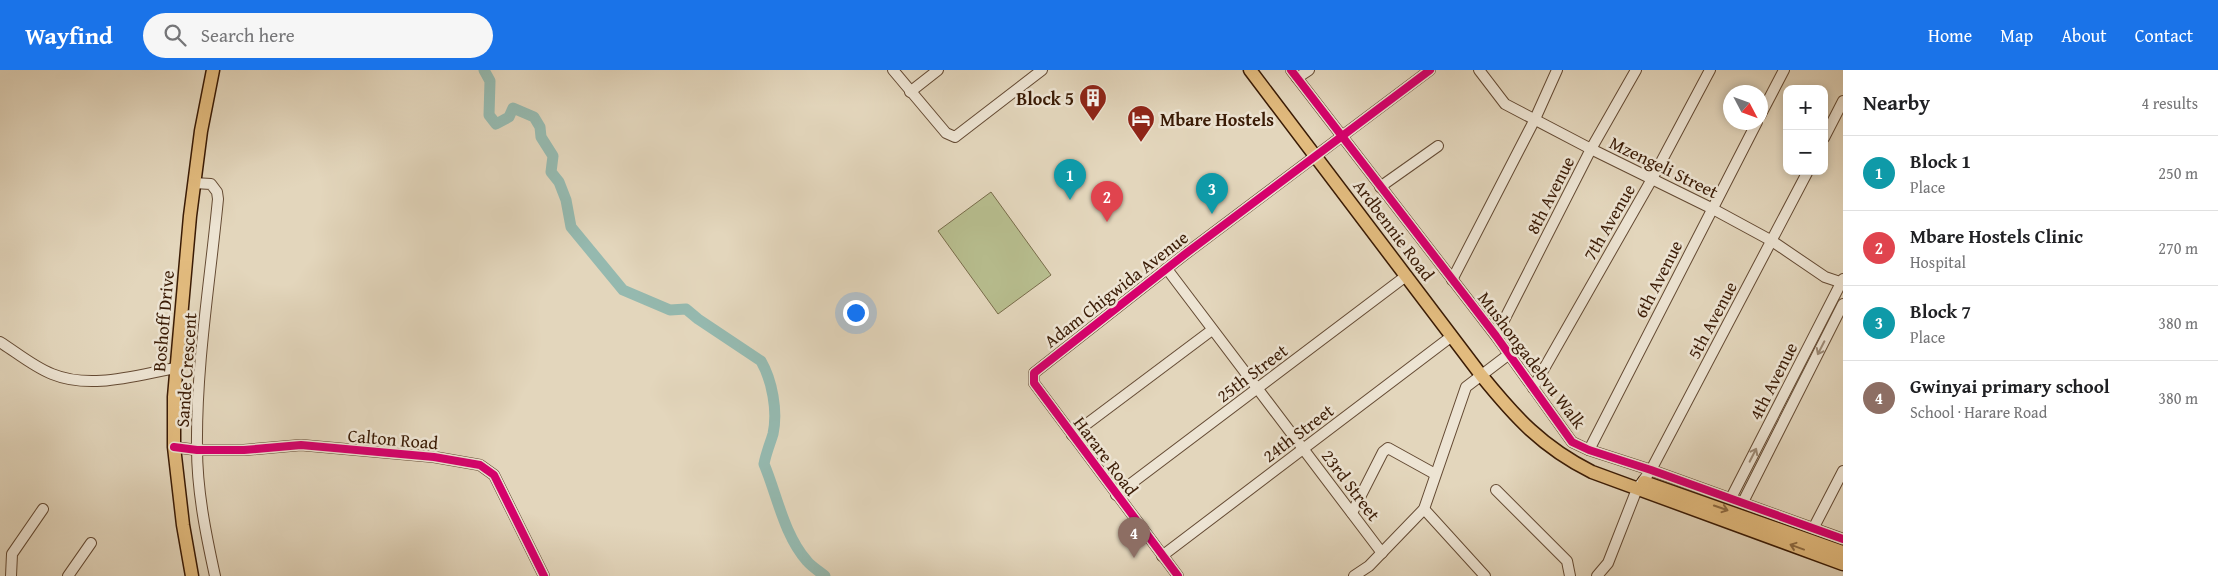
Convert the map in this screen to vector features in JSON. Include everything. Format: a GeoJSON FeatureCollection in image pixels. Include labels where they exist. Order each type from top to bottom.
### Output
{"type":"FeatureCollection","features":[{"type":"Feature","properties":{"kind":"main road","name":"Boshoff Drive"},"geometry":{"type":"LineString","coordinates":[[192,576],[183,525],[174,447],[174,397],[180,316],[194,183],[206,101],[213,70]]}},
{"type":"Feature","properties":{"kind":"main road","name":"Ardbennie Road"},"geometry":{"type":"LineString","coordinates":[[1250,70],[1481,375],[1527,428],[1556,452],[1592,472],[1640,485],[1843,552]]}},
{"type":"Feature","properties":{"kind":"main road","name":"Ardbennie Road"},"geometry":{"type":"LineString","coordinates":[[1640,485],[1843,564]]}},
{"type":"Feature","properties":{"kind":"street"},"geometry":{"type":"LineString","coordinates":[[893,70],[948,136],[955,137],[1042,70]]}},
{"type":"Feature","properties":{"kind":"street"},"geometry":{"type":"LineString","coordinates":[[910,92],[938,70]]}},
{"type":"Feature","properties":{"kind":"street"},"geometry":{"type":"LineString","coordinates":[[1294,74],[1309,70]]}},
{"type":"Feature","properties":{"kind":"street","name":"Adam Chigwida Avenue"},"geometry":{"type":"LineString","coordinates":[[1033,376],[1036,370],[1167,269],[1430,70]]}},
{"type":"Feature","properties":{"kind":"street","name":"Mzengeli Street"},"geometry":{"type":"LineString","coordinates":[[1479,70],[1502,102],[1591,149],[1713,209],[1772,241],[1825,277],[1842,282]]}},
{"type":"Feature","properties":{"kind":"street"},"geometry":{"type":"LineString","coordinates":[[1452,280],[1535,119],[1557,70]]}},
{"type":"Feature","properties":{"kind":"street","name":"8th Avenue"},"geometry":{"type":"LineString","coordinates":[[1496,336],[1591,149],[1636,70]]}},
{"type":"Feature","properties":{"kind":"street","name":"7th Avenue"},"geometry":{"type":"LineString","coordinates":[[1533,388],[1652,179],[1710,70]]}},
{"type":"Feature","properties":{"kind":"street"},"geometry":{"type":"LineString","coordinates":[[1768,101],[1784,70]]}},
{"type":"Feature","properties":{"kind":"street","name":"Mushongadebvu Walk"},"geometry":{"type":"LineString","coordinates":[[1294,74],[1496,336],[1572,442],[1589,450],[1743,502],[1843,539]]}},
{"type":"Feature","properties":{"kind":"street"},"geometry":{"type":"LineString","coordinates":[[1828,130],[1843,101]]}},
{"type":"Feature","properties":{"kind":"street","name":"6th Avenue"},"geometry":{"type":"LineString","coordinates":[[1589,450],[1753,130]]}},
{"type":"Feature","properties":{"kind":"street"},"geometry":{"type":"LineString","coordinates":[[1380,187],[1438,146]]}},
{"type":"Feature","properties":{"kind":"street","name":"5th Avenue"},"geometry":{"type":"LineString","coordinates":[[1597,576],[1608,562],[1640,485],[1651,470],[1806,175]]}},
{"type":"Feature","properties":{"kind":"street","name":"Sande Crescent"},"geometry":{"type":"LineString","coordinates":[[194,183],[211,184],[217,192],[218,199],[198,397],[197,450],[201,494],[215,576]]}},
{"type":"Feature","properties":{"kind":"street","name":"23rd Street"},"geometry":{"type":"LineString","coordinates":[[1167,269],[1382,553]]}},
{"type":"Feature","properties":{"kind":"street","name":"25th Street"},"geometry":{"type":"LineString","coordinates":[[1116,495],[1406,276]]}},
{"type":"Feature","properties":{"kind":"street","name":"4th Avenue"},"geometry":{"type":"LineString","coordinates":[[1743,502],[1748,477],[1842,282]]}},
{"type":"Feature","properties":{"kind":"street","name":"4th Avenue"},"geometry":{"type":"LineString","coordinates":[[1731,498],[1748,477],[1843,304]]}},
{"type":"Feature","properties":{"kind":"street"},"geometry":{"type":"LineString","coordinates":[[1072,435],[1212,330]]}},
{"type":"Feature","properties":{"kind":"street","name":"24th Street"},"geometry":{"type":"LineString","coordinates":[[1162,556],[1452,336]]}},
{"type":"Feature","properties":{"kind":"street"},"geometry":{"type":"LineString","coordinates":[[0,342],[51,374],[79,382],[102,381],[176,368]]}},
{"type":"Feature","properties":{"kind":"street"},"geometry":{"type":"LineString","coordinates":[[1354,576],[1369,566],[1424,509],[1466,387],[1508,355]]}},
{"type":"Feature","properties":{"kind":"street","name":"Harare Road"},"geometry":{"type":"LineString","coordinates":[[1033,376],[1034,383],[1178,576]]}},
{"type":"Feature","properties":{"kind":"street","name":"Calton Road"},"geometry":{"type":"LineString","coordinates":[[174,447],[197,450],[244,450],[301,445],[434,457],[480,465],[494,475],[544,576]]}},
{"type":"Feature","properties":{"kind":"street"},"geometry":{"type":"LineString","coordinates":[[1352,512],[1383,452],[1388,448],[1435,474]]}},
{"type":"Feature","properties":{"kind":"street"},"geometry":{"type":"LineString","coordinates":[[1814,527],[1843,471]]}},
{"type":"Feature","properties":{"kind":"street"},"geometry":{"type":"LineString","coordinates":[[1496,490],[1567,561],[1570,576]]}},
{"type":"Feature","properties":{"kind":"street"},"geometry":{"type":"LineString","coordinates":[[10,576],[12,554],[42,509]]}},
{"type":"Feature","properties":{"kind":"street"},"geometry":{"type":"LineString","coordinates":[[1424,509],[1485,576]]}},
{"type":"Feature","properties":{"kind":"street"},"geometry":{"type":"LineString","coordinates":[[68,576],[91,543]]}},
{"type":"Feature","properties":{"kind":"green space"},"geometry":{"type":"Polygon","coordinates":[[[991,192],[1051,275],[998,314],[938,231],[991,192]]]}},
{"type":"Feature","properties":{"kind":"waterway"},"geometry":{"type":"LineString","coordinates":[[484,70],[490,81],[489,115],[496,124],[509,117],[513,108],[534,117],[540,127],[541,137],[553,156],[551,172],[559,182],[566,200],[571,227],[623,290],[670,310],[686,309],[761,361],[771,386],[775,416],[773,434],[764,464],[792,539],[807,561],[825,576]]}},
{"type":"Feature","properties":{"kind":"cycle path"},"geometry":{"type":"LineString","coordinates":[[1291,70],[1496,336],[1572,442],[1589,450],[1651,470],[1843,539]]}},
{"type":"Feature","properties":{"kind":"cycle path"},"geometry":{"type":"LineString","coordinates":[[1178,576],[1034,383],[1034,373],[1184,255],[1430,70]]}},
{"type":"Feature","properties":{"kind":"cycle path"},"geometry":{"type":"LineString","coordinates":[[174,447],[197,450],[244,450],[301,445],[434,457],[480,465],[494,475],[544,576]]}},
{"type":"Feature","properties":{"kind":"place","name":"Block 5"},"geometry":{"type":"Point","coordinates":[1093,122]}},
{"type":"Feature","properties":{"kind":"place","name":"Mbare Hostels"},"geometry":{"type":"Point","coordinates":[1141,143]}},
{"type":"Feature","properties":{"kind":"place","name":"Block 1"},"geometry":{"type":"Point","coordinates":[1070,200]}},
{"type":"Feature","properties":{"kind":"place","name":"Block 7"},"geometry":{"type":"Point","coordinates":[1212,214]}},
{"type":"Feature","properties":{"kind":"place","name":"Mbare Hostels Clinic"},"geometry":{"type":"Point","coordinates":[1107,222]}},
{"type":"Feature","properties":{"kind":"place","name":"Gwinyai primary school"},"geometry":{"type":"Point","coordinates":[1134,558]}}]}
